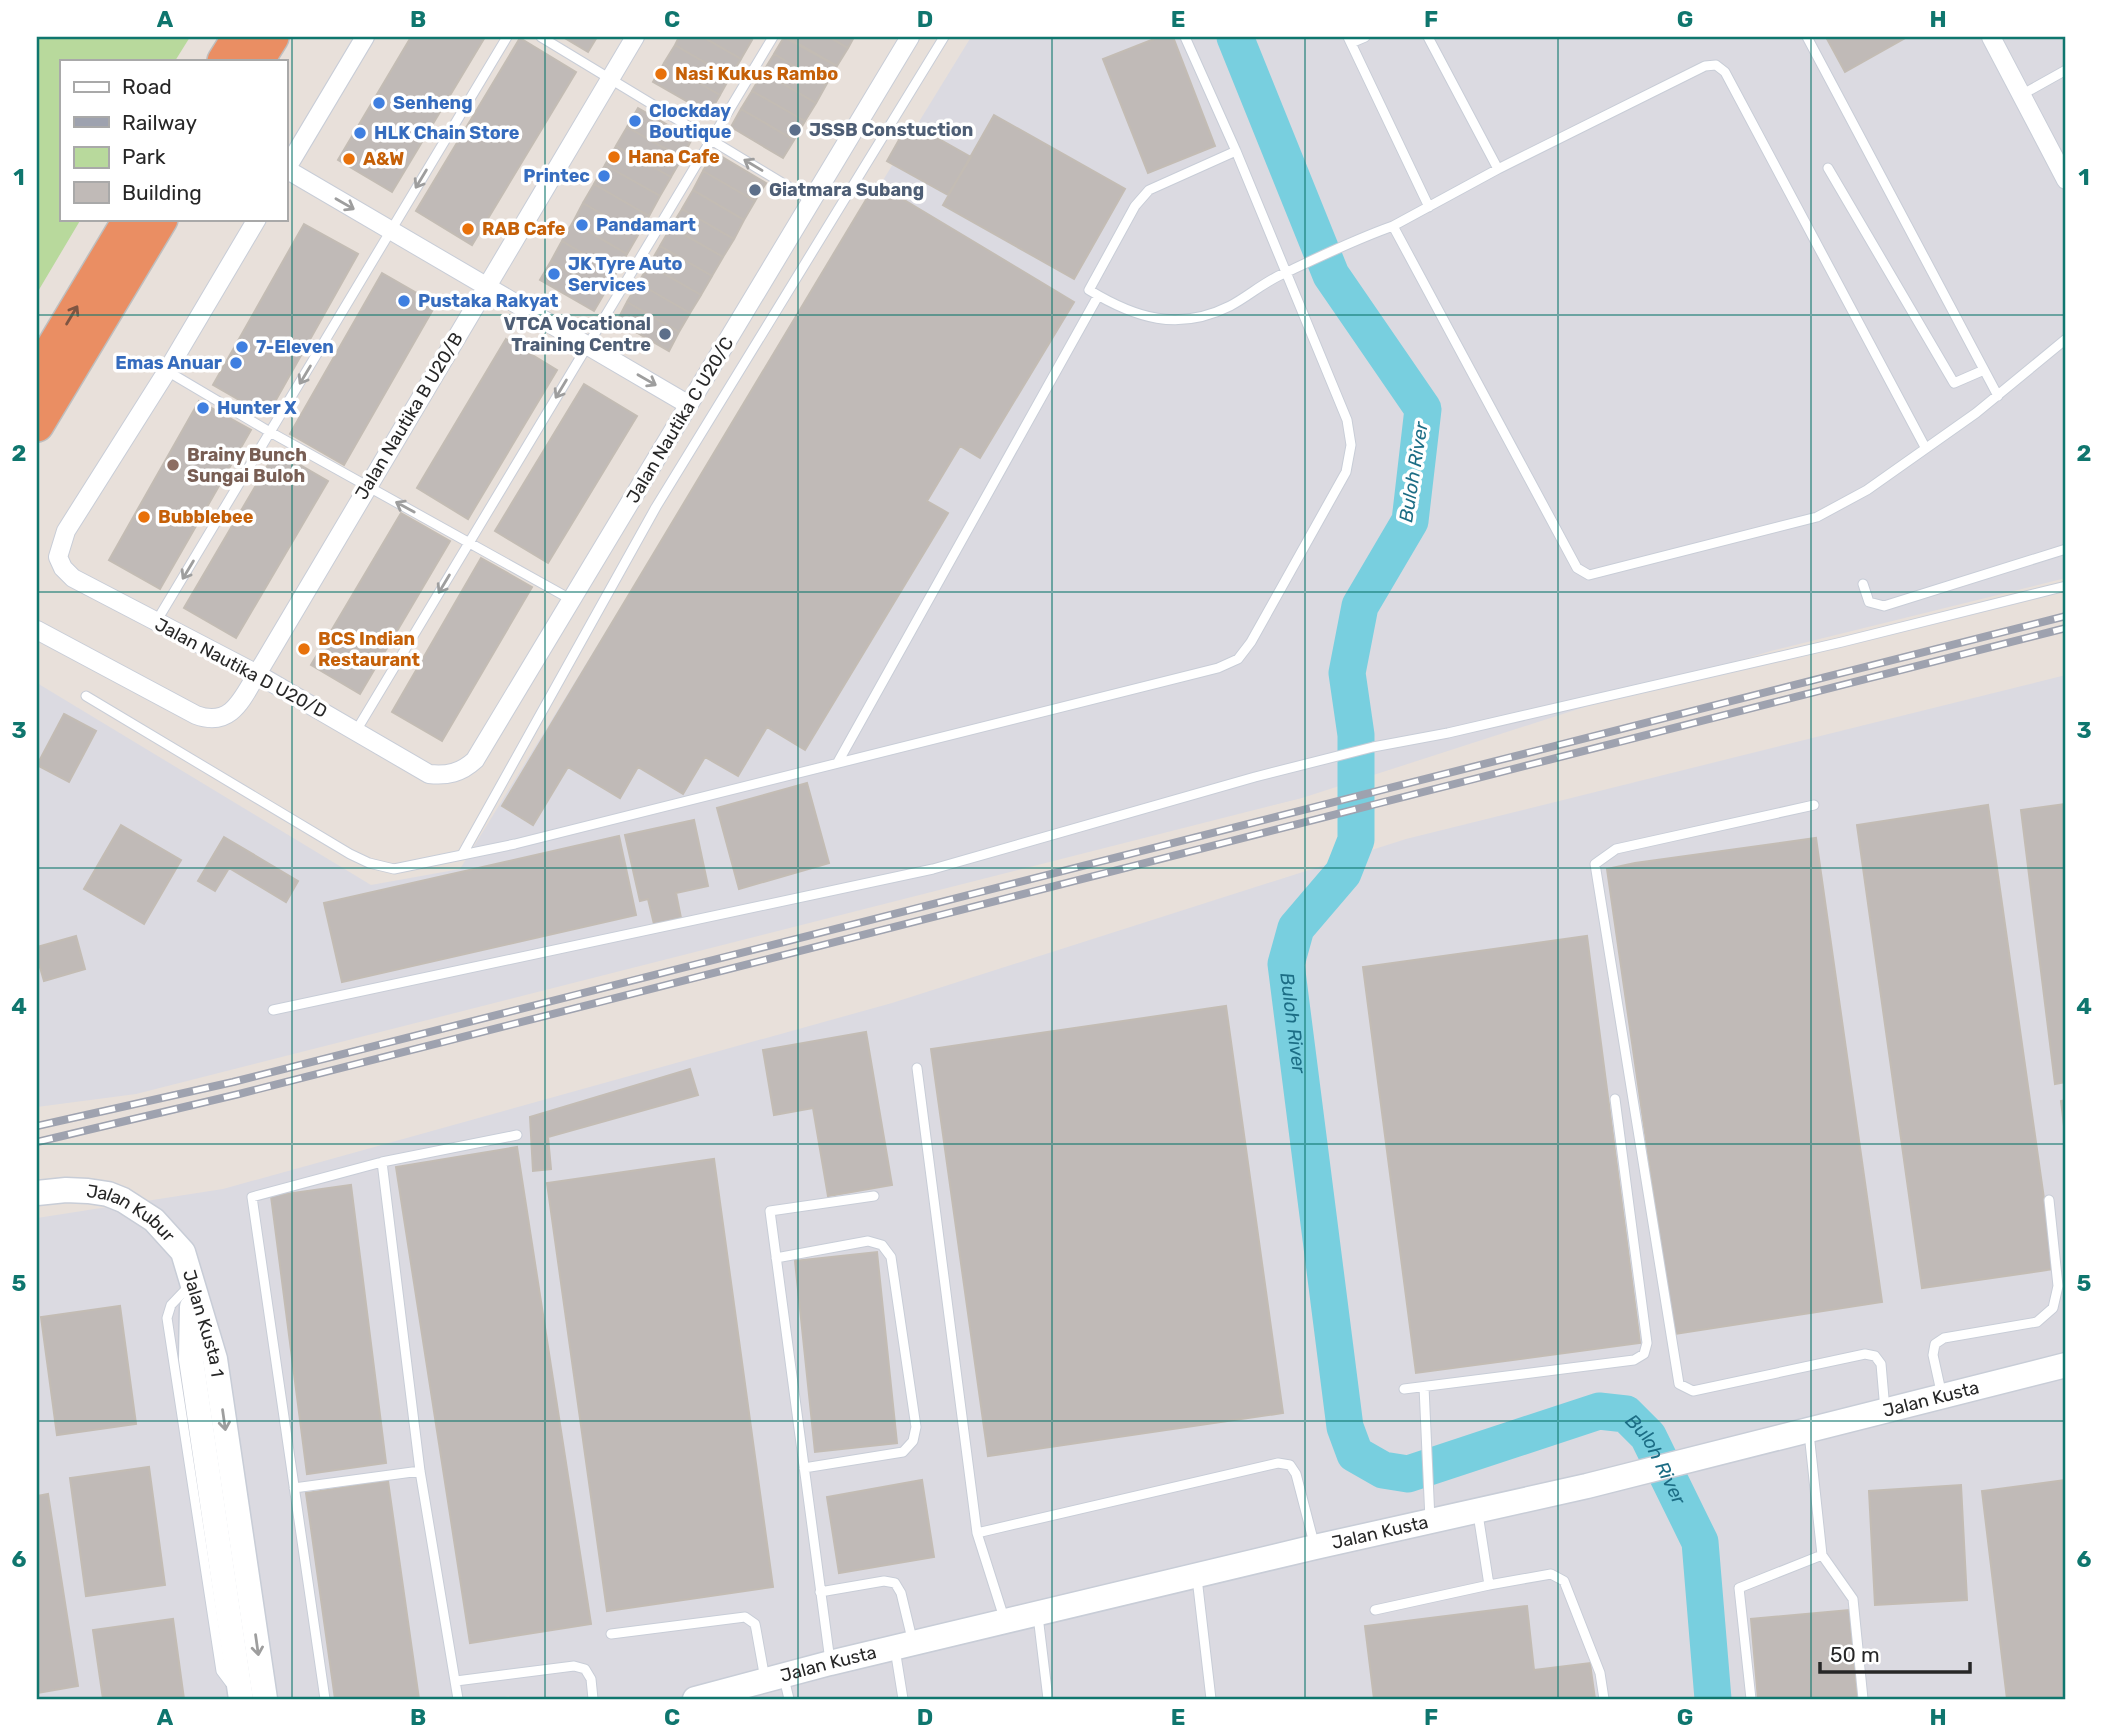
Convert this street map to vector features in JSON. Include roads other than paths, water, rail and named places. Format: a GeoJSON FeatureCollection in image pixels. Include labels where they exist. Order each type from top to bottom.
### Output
{"type":"FeatureCollection","features":[{"type":"Feature","properties":{"kind":"highway"},"geometry":{"type":"LineString","coordinates":[[225,60],[239,37]]}},
{"type":"Feature","properties":{"kind":"highway"},"geometry":{"type":"LineString","coordinates":[[258,60],[272,37]]}},
{"type":"Feature","properties":{"kind":"highway"},"geometry":{"type":"LineString","coordinates":[[37,374],[129,220]]}},
{"type":"Feature","properties":{"kind":"highway"},"geometry":{"type":"LineString","coordinates":[[37,425],[160,220]]}},
{"type":"Feature","properties":{"kind":"street"},"geometry":{"type":"LineString","coordinates":[[287,168],[365,37]]}},
{"type":"Feature","properties":{"kind":"street","name":"Jalan Nautika B U20/B"},"geometry":{"type":"LineString","coordinates":[[37,630],[197,715],[208,719],[220,718],[238,705],[635,37]]}},
{"type":"Feature","properties":{"kind":"street","name":"Jalan Nautika C U20/C"},"geometry":{"type":"LineString","coordinates":[[429,774],[442,776],[453,773],[465,769],[475,760],[911,37]]}},
{"type":"Feature","properties":{"kind":"street"},"geometry":{"type":"LineString","coordinates":[[1991,37],[2023,93],[2066,180]]}},
{"type":"Feature","properties":{"kind":"street"},"geometry":{"type":"LineString","coordinates":[[287,171],[689,405]]}},
{"type":"Feature","properties":{"kind":"street"},"geometry":{"type":"LineString","coordinates":[[167,371],[256,220]]}},
{"type":"Feature","properties":{"kind":"street","name":"Jalan Nautika D U20/D"},"geometry":{"type":"LineString","coordinates":[[167,371],[66,531],[58,557],[63,568],[74,578],[257,674],[429,774]]}},
{"type":"Feature","properties":{"kind":"street","name":"Jalan Kubur"},"geometry":{"type":"LineString","coordinates":[[37,1193],[89,1191],[123,1200],[154,1220],[183,1252],[192,1282]]}},
{"type":"Feature","properties":{"kind":"street","name":"Jalan Kusta 1"},"geometry":{"type":"LineString","coordinates":[[192,1282],[191,1359],[240,1693]]}},
{"type":"Feature","properties":{"kind":"street","name":"Jalan Kusta 1"},"geometry":{"type":"LineString","coordinates":[[192,1282],[215,1359],[265,1699]]}},
{"type":"Feature","properties":{"kind":"street","name":"Jalan Kusta"},"geometry":{"type":"LineString","coordinates":[[695,1699],[779,1685],[830,1663],[1006,1623],[1315,1546],[1587,1486],[2066,1366]]}},
{"type":"Feature","properties":{"kind":"lane"},"geometry":{"type":"LineString","coordinates":[[156,622],[507,37]]}},
{"type":"Feature","properties":{"kind":"lane"},"geometry":{"type":"LineString","coordinates":[[541,37],[812,201]]}},
{"type":"Feature","properties":{"kind":"lane"},"geometry":{"type":"LineString","coordinates":[[356,731],[773,37]]}},
{"type":"Feature","properties":{"kind":"lane"},"geometry":{"type":"LineString","coordinates":[[462,855],[656,508],[944,37]]}},
{"type":"Feature","properties":{"kind":"lane"},"geometry":{"type":"LineString","coordinates":[[86,696],[350,854],[369,863],[394,869],[515,844],[1204,672],[1238,659],[1251,642],[1346,472],[1351,445],[1347,421],[1289,271],[1185,37]]}},
{"type":"Feature","properties":{"kind":"lane"},"geometry":{"type":"LineString","coordinates":[[1365,37],[1350,40],[1429,207]]}},
{"type":"Feature","properties":{"kind":"lane"},"geometry":{"type":"LineString","coordinates":[[1428,37],[1498,169]]}},
{"type":"Feature","properties":{"kind":"lane"},"geometry":{"type":"LineString","coordinates":[[1807,37],[1998,396]]}},
{"type":"Feature","properties":{"kind":"lane"},"geometry":{"type":"LineString","coordinates":[[1236,151],[1149,190],[1135,206],[1088,290],[1136,314],[1184,321],[1229,307],[1289,271],[1362,237],[1393,226],[1498,169],[1705,66],[1716,65],[1725,72],[1925,447]]}},
{"type":"Feature","properties":{"kind":"lane"},"geometry":{"type":"LineString","coordinates":[[2023,93],[2066,71]]}},
{"type":"Feature","properties":{"kind":"lane"},"geometry":{"type":"LineString","coordinates":[[1828,168],[1954,383],[1984,370]]}},
{"type":"Feature","properties":{"kind":"lane"},"geometry":{"type":"LineString","coordinates":[[1393,226],[1577,568],[1584,574],[1594,575],[1817,517],[1867,489],[1998,396],[2066,339]]}},
{"type":"Feature","properties":{"kind":"lane"},"geometry":{"type":"LineString","coordinates":[[838,762],[1098,296]]}},
{"type":"Feature","properties":{"kind":"lane"},"geometry":{"type":"LineString","coordinates":[[167,371],[270,432],[572,600]]}},
{"type":"Feature","properties":{"kind":"lane"},"geometry":{"type":"LineString","coordinates":[[1863,584],[1869,602],[1884,606],[2066,549]]}},
{"type":"Feature","properties":{"kind":"lane"},"geometry":{"type":"LineString","coordinates":[[273,1010],[933,869],[1373,747],[1448,733],[1815,649],[2066,586]]}},
{"type":"Feature","properties":{"kind":"lane"},"geometry":{"type":"LineString","coordinates":[[1814,805],[1616,849],[1595,864],[1679,1384],[1693,1391],[1865,1354],[1875,1356],[1881,1364],[1885,1412]]}},
{"type":"Feature","properties":{"kind":"lane"},"geometry":{"type":"LineString","coordinates":[[918,1068],[977,1533],[1006,1623]]}},
{"type":"Feature","properties":{"kind":"lane"},"geometry":{"type":"LineString","coordinates":[[1404,1390],[1634,1360],[1644,1354],[1647,1343],[1615,1099]]}},
{"type":"Feature","properties":{"kind":"lane"},"geometry":{"type":"LineString","coordinates":[[325,1699],[252,1197],[382,1163],[517,1135]]}},
{"type":"Feature","properties":{"kind":"lane"},"geometry":{"type":"LineString","coordinates":[[382,1163],[420,1471],[458,1699]]}},
{"type":"Feature","properties":{"kind":"lane"},"geometry":{"type":"LineString","coordinates":[[830,1663],[770,1211],[874,1196]]}},
{"type":"Feature","properties":{"kind":"lane"},"geometry":{"type":"LineString","coordinates":[[1942,1397],[1933,1355],[1935,1344],[1944,1338],[2038,1322],[2053,1308],[2058,1286],[2049,1199]]}},
{"type":"Feature","properties":{"kind":"lane"},"geometry":{"type":"LineString","coordinates":[[776,1258],[868,1241],[882,1245],[891,1257],[916,1427],[913,1441],[903,1452],[804,1468]]}},
{"type":"Feature","properties":{"kind":"lane"},"geometry":{"type":"LineString","coordinates":[[1424,1387],[1430,1522]]}},
{"type":"Feature","properties":{"kind":"lane"},"geometry":{"type":"LineString","coordinates":[[1809,1431],[1822,1555],[1853,1599],[1863,1699]]}},
{"type":"Feature","properties":{"kind":"lane"},"geometry":{"type":"LineString","coordinates":[[977,1533],[1278,1463],[1290,1465],[1296,1474],[1315,1546]]}},
{"type":"Feature","properties":{"kind":"lane"},"geometry":{"type":"LineString","coordinates":[[294,1488],[420,1471]]}},
{"type":"Feature","properties":{"kind":"lane"},"geometry":{"type":"LineString","coordinates":[[1478,1512],[1489,1585]]}},
{"type":"Feature","properties":{"kind":"lane"},"geometry":{"type":"LineString","coordinates":[[1751,1699],[1739,1588],[1822,1555]]}},
{"type":"Feature","properties":{"kind":"lane"},"geometry":{"type":"LineString","coordinates":[[1374,1609],[1551,1574],[1564,1581],[1600,1673],[1604,1699]]}},
{"type":"Feature","properties":{"kind":"lane"},"geometry":{"type":"LineString","coordinates":[[1196,1576],[1211,1699]]}},
{"type":"Feature","properties":{"kind":"lane"},"geometry":{"type":"LineString","coordinates":[[820,1592],[884,1581],[895,1583],[901,1593],[904,1699]]}},
{"type":"Feature","properties":{"kind":"lane"},"geometry":{"type":"LineString","coordinates":[[1038,1615],[1048,1699]]}},
{"type":"Feature","properties":{"kind":"lane"},"geometry":{"type":"LineString","coordinates":[[611,1633],[746,1618],[755,1624],[779,1685]]}},
{"type":"Feature","properties":{"kind":"lane"},"geometry":{"type":"LineString","coordinates":[[456,1681],[574,1666],[585,1669],[591,1679],[593,1699]]}},
{"type":"Feature","properties":{"kind":"waterway","name":"Buloh River"},"geometry":{"type":"LineString","coordinates":[[1235,37],[1331,275],[1423,409],[1410,521],[1360,606],[1347,673],[1356,735],[1356,840],[1343,873],[1296,928],[1286,964],[1345,1427],[1355,1454],[1383,1470],[1408,1474],[1599,1411],[1626,1414],[1648,1436],[1700,1542],[1713,1699]]}},
{"type":"Feature","properties":{"kind":"railway"},"geometry":{"type":"LineString","coordinates":[[37,1126],[233,1082],[2066,616]]}},
{"type":"Feature","properties":{"kind":"railway"},"geometry":{"type":"LineString","coordinates":[[37,1142],[239,1094],[2066,628]]}},
{"type":"Feature","properties":{"kind":"place","name":"Nasi Kukus Rambo"},"geometry":{"type":"Point","coordinates":[661,74]}},
{"type":"Feature","properties":{"kind":"place","name":"Senheng"},"geometry":{"type":"Point","coordinates":[379,103]}},
{"type":"Feature","properties":{"kind":"place","name":"Clockday Boutique"},"geometry":{"type":"Point","coordinates":[635,121]}},
{"type":"Feature","properties":{"kind":"place","name":"JSSB Constuction"},"geometry":{"type":"Point","coordinates":[795,130]}},
{"type":"Feature","properties":{"kind":"place","name":"HLK Chain Store"},"geometry":{"type":"Point","coordinates":[360,133]}},
{"type":"Feature","properties":{"kind":"place","name":"Hana Cafe"},"geometry":{"type":"Point","coordinates":[614,157]}},
{"type":"Feature","properties":{"kind":"place","name":"A&W"},"geometry":{"type":"Point","coordinates":[349,159]}},
{"type":"Feature","properties":{"kind":"place","name":"Printec"},"geometry":{"type":"Point","coordinates":[604,176]}},
{"type":"Feature","properties":{"kind":"place","name":"Giatmara Subang"},"geometry":{"type":"Point","coordinates":[755,190]}},
{"type":"Feature","properties":{"kind":"place","name":"Pandamart"},"geometry":{"type":"Point","coordinates":[582,225]}},
{"type":"Feature","properties":{"kind":"place","name":"RAB Cafe"},"geometry":{"type":"Point","coordinates":[468,229]}},
{"type":"Feature","properties":{"kind":"place","name":"JK Tyre Auto Services"},"geometry":{"type":"Point","coordinates":[554,274]}},
{"type":"Feature","properties":{"kind":"place","name":"Pustaka Rakyat"},"geometry":{"type":"Point","coordinates":[404,301]}},
{"type":"Feature","properties":{"kind":"place","name":"VTCA Vocational Training Centre"},"geometry":{"type":"Point","coordinates":[665,334]}},
{"type":"Feature","properties":{"kind":"place","name":"7-Eleven"},"geometry":{"type":"Point","coordinates":[242,347]}},
{"type":"Feature","properties":{"kind":"place","name":"Emas Anuar"},"geometry":{"type":"Point","coordinates":[236,363]}},
{"type":"Feature","properties":{"kind":"place","name":"Hunter X"},"geometry":{"type":"Point","coordinates":[203,408]}},
{"type":"Feature","properties":{"kind":"place","name":"Brainy Bunch Sungai Buloh"},"geometry":{"type":"Point","coordinates":[173,465]}},
{"type":"Feature","properties":{"kind":"place","name":"Bubblebee"},"geometry":{"type":"Point","coordinates":[144,517]}},
{"type":"Feature","properties":{"kind":"place","name":"BCS Indian Restaurant"},"geometry":{"type":"Point","coordinates":[304,649]}}]}
